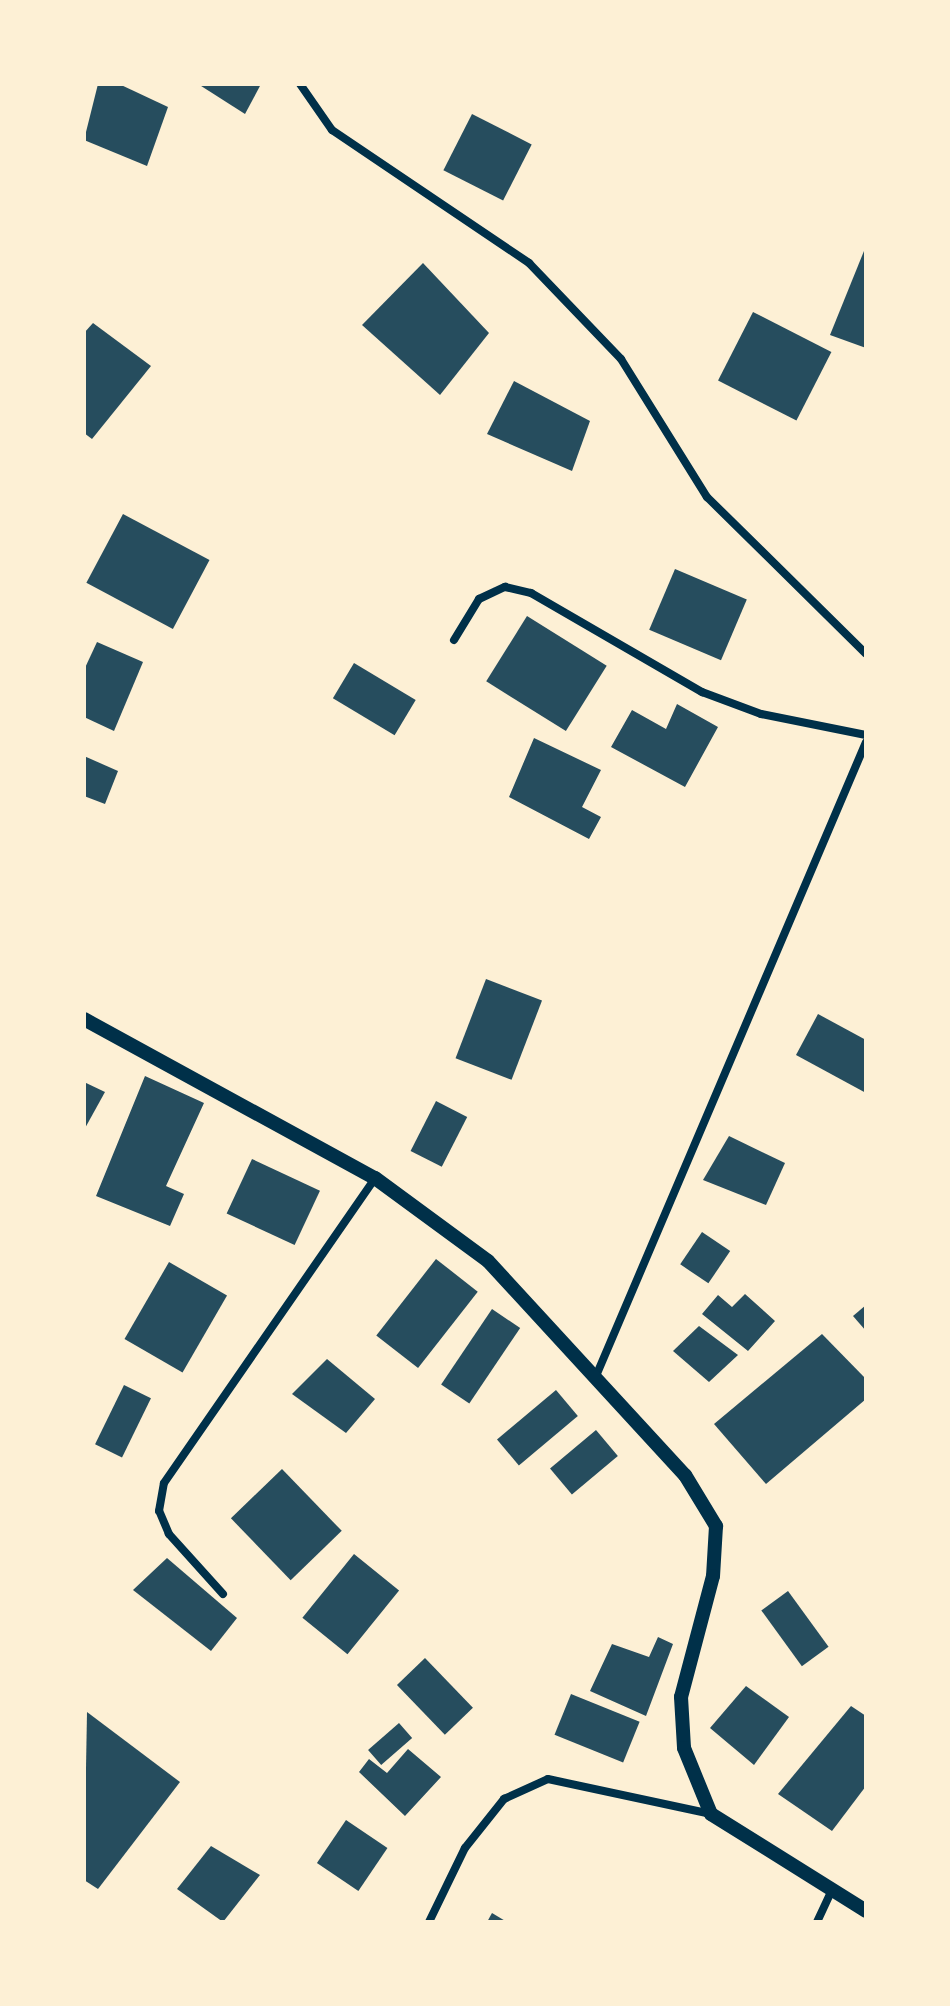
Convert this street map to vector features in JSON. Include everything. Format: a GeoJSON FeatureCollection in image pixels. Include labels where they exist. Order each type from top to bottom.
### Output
{"type":"FeatureCollection","features":[{"type":"Feature","properties":{"kind":"street"},"geometry":{"type":"LineString","coordinates":[[300,84],[332,130],[529,263],[621,359],[707,497],[866,654]]}},
{"type":"Feature","properties":{"kind":"street"},"geometry":{"type":"LineString","coordinates":[[454,640],[479,599],[505,587],[531,593],[702,692],[761,714],[866,735]]}},
{"type":"Feature","properties":{"kind":"street"},"geometry":{"type":"LineString","coordinates":[[596,1376],[866,742]]}},
{"type":"Feature","properties":{"kind":"street"},"geometry":{"type":"LineString","coordinates":[[84,1019],[375,1178],[488,1261],[685,1475],[716,1526],[713,1576],[681,1697],[684,1748],[711,1814]]}},
{"type":"Feature","properties":{"kind":"street"},"geometry":{"type":"LineString","coordinates":[[223,1594],[169,1534],[159,1511],[164,1483],[375,1178]]}},
{"type":"Feature","properties":{"kind":"street"},"geometry":{"type":"LineString","coordinates":[[429,1922],[465,1848],[504,1799],[548,1779],[711,1814],[830,1894],[866,1911]]}},
{"type":"Feature","properties":{"kind":"street"},"geometry":{"type":"LineString","coordinates":[[817,1922],[830,1894]]}},
{"type":"Feature","properties":{"kind":"building"},"geometry":{"type":"Polygon","coordinates":[[[98,84],[119,84],[168,107],[147,166],[84,140],[98,84]]]}},
{"type":"Feature","properties":{"kind":"building"},"geometry":{"type":"Polygon","coordinates":[[[198,84],[261,84],[245,114],[198,84]]]}},
{"type":"Feature","properties":{"kind":"building"},"geometry":{"type":"Polygon","coordinates":[[[472,114],[532,144],[503,201],[443,170],[472,114]]]}},
{"type":"Feature","properties":{"kind":"building"},"geometry":{"type":"Polygon","coordinates":[[[866,246],[866,348],[830,335],[866,246]]]}},
{"type":"Feature","properties":{"kind":"building"},"geometry":{"type":"Polygon","coordinates":[[[423,263],[489,333],[440,395],[362,325],[423,263]]]}},
{"type":"Feature","properties":{"kind":"building"},"geometry":{"type":"Polygon","coordinates":[[[753,312],[831,352],[796,421],[718,381],[753,312]]]}},
{"type":"Feature","properties":{"kind":"building"},"geometry":{"type":"Polygon","coordinates":[[[93,323],[151,366],[92,439],[84,433],[84,333],[93,323]]]}},
{"type":"Feature","properties":{"kind":"building"},"geometry":{"type":"Polygon","coordinates":[[[514,381],[590,421],[572,471],[487,434],[514,381]]]}},
{"type":"Feature","properties":{"kind":"building"},"geometry":{"type":"Polygon","coordinates":[[[123,514],[210,560],[173,629],[86,583],[123,514]]]}},
{"type":"Feature","properties":{"kind":"building"},"geometry":{"type":"Polygon","coordinates":[[[675,569],[747,599],[721,660],[649,630],[675,569]]]}},
{"type":"Feature","properties":{"kind":"building"},"geometry":{"type":"Polygon","coordinates":[[[527,616],[607,666],[566,731],[486,681],[527,616]]]}},
{"type":"Feature","properties":{"kind":"building"},"geometry":{"type":"Polygon","coordinates":[[[97,642],[143,662],[114,731],[84,717],[84,670],[97,642]]]}},
{"type":"Feature","properties":{"kind":"building"},"geometry":{"type":"Polygon","coordinates":[[[354,663],[416,700],[395,735],[333,698],[354,663]]]}},
{"type":"Feature","properties":{"kind":"building"},"geometry":{"type":"Polygon","coordinates":[[[677,704],[718,727],[685,787],[611,747],[632,710],[666,729],[677,704]]]}},
{"type":"Feature","properties":{"kind":"building"},"geometry":{"type":"Polygon","coordinates":[[[534,738],[601,770],[582,807],[601,817],[589,839],[509,797],[534,738]]]}},
{"type":"Feature","properties":{"kind":"building"},"geometry":{"type":"Polygon","coordinates":[[[84,756],[118,771],[105,804],[84,796],[84,756]]]}},
{"type":"Feature","properties":{"kind":"building"},"geometry":{"type":"Polygon","coordinates":[[[486,979],[542,1001],[512,1080],[456,1058],[486,979]]]}},
{"type":"Feature","properties":{"kind":"building"},"geometry":{"type":"Polygon","coordinates":[[[818,1014],[866,1040],[866,1093],[796,1055],[818,1014]]]}},
{"type":"Feature","properties":{"kind":"building"},"geometry":{"type":"Polygon","coordinates":[[[145,1076],[204,1103],[166,1186],[184,1194],[170,1226],[96,1196],[145,1076]]]}},
{"type":"Feature","properties":{"kind":"building"},"geometry":{"type":"Polygon","coordinates":[[[84,1082],[105,1092],[84,1130],[84,1082]]]}},
{"type":"Feature","properties":{"kind":"building"},"geometry":{"type":"Polygon","coordinates":[[[436,1101],[467,1117],[442,1167],[411,1151],[436,1101]]]}},
{"type":"Feature","properties":{"kind":"building"},"geometry":{"type":"Polygon","coordinates":[[[729,1136],[785,1163],[766,1205],[703,1180],[729,1136]]]}},
{"type":"Feature","properties":{"kind":"building"},"geometry":{"type":"Polygon","coordinates":[[[252,1159],[320,1191],[295,1245],[227,1213],[252,1159]]]}},
{"type":"Feature","properties":{"kind":"building"},"geometry":{"type":"Polygon","coordinates":[[[702,1232],[730,1251],[708,1283],[680,1264],[702,1232]]]}},
{"type":"Feature","properties":{"kind":"building"},"geometry":{"type":"Polygon","coordinates":[[[436,1259],[478,1292],[418,1368],[376,1335],[436,1259]]]}},
{"type":"Feature","properties":{"kind":"building"},"geometry":{"type":"Polygon","coordinates":[[[169,1262],[227,1296],[183,1373],[124,1339],[169,1262]]]}},
{"type":"Feature","properties":{"kind":"building"},"geometry":{"type":"Polygon","coordinates":[[[745,1294],[775,1321],[748,1351],[702,1314],[718,1295],[732,1307],[745,1294]]]}},
{"type":"Feature","properties":{"kind":"building"},"geometry":{"type":"Polygon","coordinates":[[[866,1305],[866,1331],[853,1316],[866,1305]]]}},
{"type":"Feature","properties":{"kind":"building"},"geometry":{"type":"Polygon","coordinates":[[[492,1309],[520,1328],[469,1403],[441,1384],[492,1309]]]}},
{"type":"Feature","properties":{"kind":"building"},"geometry":{"type":"Polygon","coordinates":[[[699,1326],[738,1355],[709,1382],[673,1351],[699,1326]]]}},
{"type":"Feature","properties":{"kind":"building"},"geometry":{"type":"Polygon","coordinates":[[[822,1334],[866,1379],[866,1399],[766,1484],[714,1424],[822,1334]]]}},
{"type":"Feature","properties":{"kind":"building"},"geometry":{"type":"Polygon","coordinates":[[[327,1359],[375,1399],[346,1433],[292,1394],[327,1359]]]}},
{"type":"Feature","properties":{"kind":"building"},"geometry":{"type":"Polygon","coordinates":[[[124,1385],[151,1398],[122,1457],[95,1444],[124,1385]]]}},
{"type":"Feature","properties":{"kind":"building"},"geometry":{"type":"Polygon","coordinates":[[[556,1390],[578,1416],[519,1466],[497,1439],[556,1390]]]}},
{"type":"Feature","properties":{"kind":"building"},"geometry":{"type":"Polygon","coordinates":[[[596,1430],[618,1456],[572,1495],[550,1469],[596,1430]]]}},
{"type":"Feature","properties":{"kind":"building"},"geometry":{"type":"Polygon","coordinates":[[[282,1469],[342,1531],[291,1580],[231,1518],[282,1469]]]}},
{"type":"Feature","properties":{"kind":"building"},"geometry":{"type":"Polygon","coordinates":[[[354,1554],[399,1591],[347,1654],[302,1618],[354,1554]]]}},
{"type":"Feature","properties":{"kind":"building"},"geometry":{"type":"Polygon","coordinates":[[[167,1558],[237,1618],[211,1651],[133,1590],[167,1558]]]}},
{"type":"Feature","properties":{"kind":"building"},"geometry":{"type":"Polygon","coordinates":[[[788,1591],[829,1647],[802,1666],[761,1610],[788,1591]]]}},
{"type":"Feature","properties":{"kind":"building"},"geometry":{"type":"Polygon","coordinates":[[[658,1637],[673,1644],[646,1716],[590,1691],[612,1644],[649,1657],[658,1637]]]}},
{"type":"Feature","properties":{"kind":"building"},"geometry":{"type":"Polygon","coordinates":[[[425,1658],[473,1708],[445,1735],[397,1685],[425,1658]]]}},
{"type":"Feature","properties":{"kind":"building"},"geometry":{"type":"Polygon","coordinates":[[[746,1686],[789,1717],[754,1765],[710,1728],[746,1686]]]}},
{"type":"Feature","properties":{"kind":"building"},"geometry":{"type":"Polygon","coordinates":[[[571,1694],[640,1722],[623,1763],[555,1735],[571,1694]]]}},
{"type":"Feature","properties":{"kind":"building"},"geometry":{"type":"Polygon","coordinates":[[[851,1706],[866,1716],[866,1786],[832,1831],[778,1794],[851,1706]]]}},
{"type":"Feature","properties":{"kind":"building"},"geometry":{"type":"Polygon","coordinates":[[[87,1712],[180,1782],[98,1889],[84,1880],[87,1712]]]}},
{"type":"Feature","properties":{"kind":"building"},"geometry":{"type":"Polygon","coordinates":[[[399,1723],[412,1738],[381,1765],[368,1750],[399,1723]]]}},
{"type":"Feature","properties":{"kind":"building"},"geometry":{"type":"Polygon","coordinates":[[[408,1749],[441,1777],[405,1816],[359,1772],[369,1759],[387,1773],[408,1749]]]}},
{"type":"Feature","properties":{"kind":"building"},"geometry":{"type":"Polygon","coordinates":[[[346,1820],[387,1848],[358,1891],[317,1863],[346,1820]]]}},
{"type":"Feature","properties":{"kind":"building"},"geometry":{"type":"Polygon","coordinates":[[[211,1846],[260,1875],[223,1922],[177,1889],[211,1846]]]}},
{"type":"Feature","properties":{"kind":"building"},"geometry":{"type":"Polygon","coordinates":[[[492,1913],[507,1922],[487,1922],[492,1913]]]}}]}
